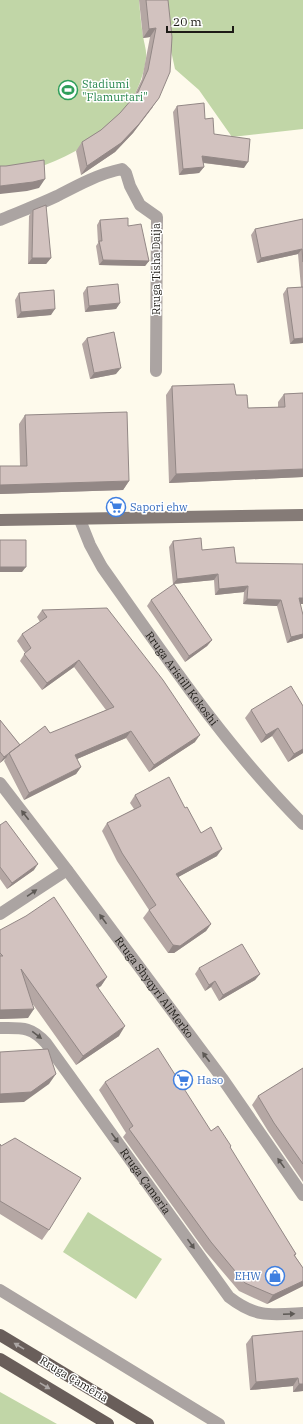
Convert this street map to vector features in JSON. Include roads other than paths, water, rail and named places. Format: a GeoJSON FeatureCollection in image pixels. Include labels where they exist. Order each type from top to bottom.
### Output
{"type":"FeatureCollection","features":[{"type":"Feature","properties":{"kind":"main road"},"geometry":{"type":"LineString","coordinates":[[0,520],[80,520],[303,515]]}},
{"type":"Feature","properties":{"kind":"main road","name":"Rruga Çamëria"},"geometry":{"type":"LineString","coordinates":[[0,1335],[148,1424]]}},
{"type":"Feature","properties":{"kind":"main road","name":"Rruga Çamëria"},"geometry":{"type":"LineString","coordinates":[[0,1359],[108,1424]]}},
{"type":"Feature","properties":{"kind":"street","name":"Rruga Tisha Daija"},"geometry":{"type":"LineString","coordinates":[[0,220],[56,196],[88,179],[122,169],[126,173],[130,186],[140,205],[157,218],[156,371]]}},
{"type":"Feature","properties":{"kind":"street","name":"Rruga Aristill Kokoshi"},"geometry":{"type":"LineString","coordinates":[[80,520],[90,545],[102,567],[214,722],[248,766],[303,824]]}},
{"type":"Feature","properties":{"kind":"street","name":"Rruga Shyqyri AliMerko"},"geometry":{"type":"LineString","coordinates":[[0,783],[67,870],[222,1078],[303,1195]]}},
{"type":"Feature","properties":{"kind":"street"},"geometry":{"type":"LineString","coordinates":[[0,914],[67,870]]}},
{"type":"Feature","properties":{"kind":"street","name":"Rruga Çameria"},"geometry":{"type":"LineString","coordinates":[[0,1028],[22,1028],[31,1030],[39,1035],[46,1043],[229,1297],[241,1306],[255,1313],[271,1315],[303,1313]]}},
{"type":"Feature","properties":{"kind":"street"},"geometry":{"type":"LineString","coordinates":[[0,1290],[219,1424]]}},
{"type":"Feature","properties":{"kind":"place","name":"Stadiumi \"Flamurtari\""},"geometry":{"type":"Point","coordinates":[68,90]}},
{"type":"Feature","properties":{"kind":"place","name":"Sapori ehw"},"geometry":{"type":"Point","coordinates":[116,507]}},
{"type":"Feature","properties":{"kind":"place","name":"Haso"},"geometry":{"type":"Point","coordinates":[183,1080]}},
{"type":"Feature","properties":{"kind":"place","name":"EHW"},"geometry":{"type":"Point","coordinates":[275,1276]}}]}
